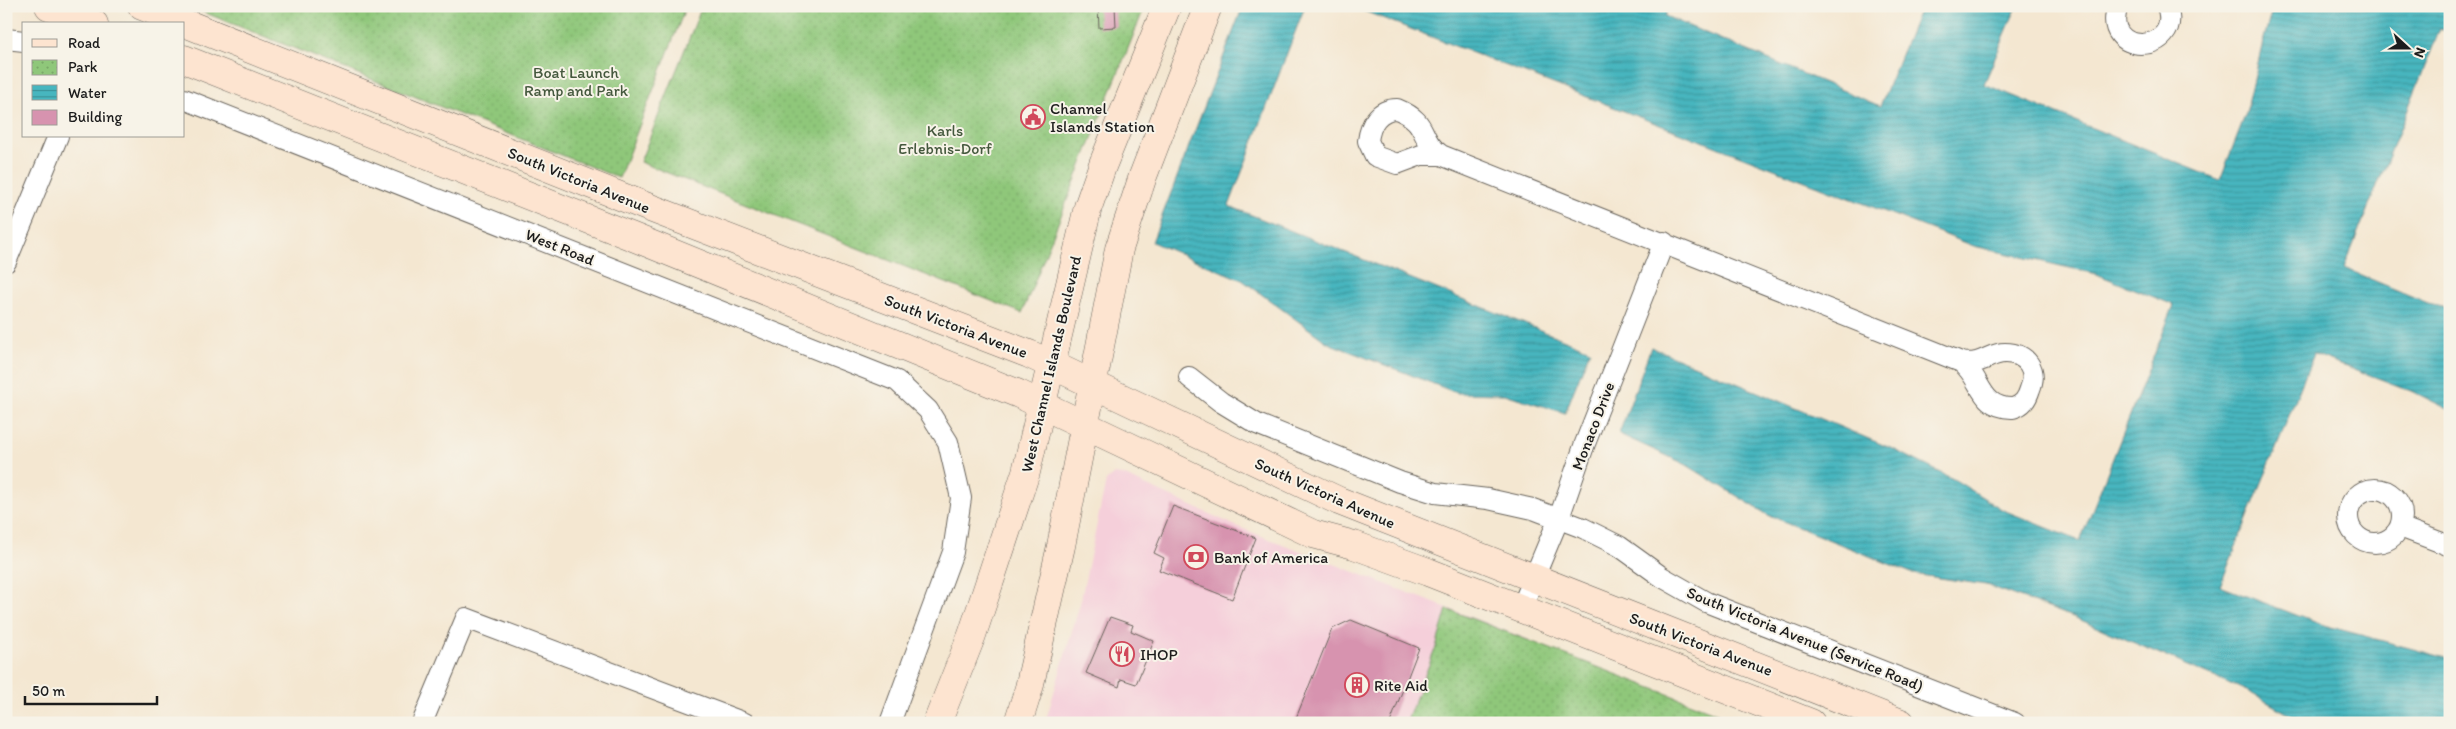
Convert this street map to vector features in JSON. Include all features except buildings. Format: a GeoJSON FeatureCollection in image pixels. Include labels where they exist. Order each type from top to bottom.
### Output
{"type":"FeatureCollection","features":[{"type":"Feature","properties":{"kind":"main road"},"geometry":{"type":"LineString","coordinates":[[49,6],[89,22]]}},
{"type":"Feature","properties":{"kind":"main road","name":"South Victoria Avenue"},"geometry":{"type":"LineString","coordinates":[[142,6],[183,22]]}},
{"type":"Feature","properties":{"kind":"main road","name":"West Channel Islands Boulevard"},"geometry":{"type":"LineString","coordinates":[[937,723],[972,635],[1026,472],[1088,207],[1103,164],[1168,6]]}},
{"type":"Feature","properties":{"kind":"main road"},"geometry":{"type":"LineString","coordinates":[[1018,723],[1029,688],[1047,611],[1120,249],[1143,176],[1208,6]]}},
{"type":"Feature","properties":{"kind":"main road","name":"South Victoria Avenue"},"geometry":{"type":"LineString","coordinates":[[185,23],[1051,364],[1302,485],[1534,579],[1901,723]]}},
{"type":"Feature","properties":{"kind":"main road","name":"South Victoria Avenue"},"geometry":{"type":"LineString","coordinates":[[185,59],[633,237],[1043,404],[1313,534],[1354,545],[1811,723]]}},
{"type":"Feature","properties":{"kind":"street"},"geometry":{"type":"LineString","coordinates":[[2118,6],[2114,22],[2118,32],[2125,39],[2146,45],[2156,42],[2163,36],[2169,16],[2167,6]]}},
{"type":"Feature","properties":{"kind":"street"},"geometry":{"type":"LineString","coordinates":[[6,39],[22,41]]}},
{"type":"Feature","properties":{"kind":"street","name":"West Road"},"geometry":{"type":"LineString","coordinates":[[185,99],[897,381],[928,410],[948,442],[960,498],[953,552],[890,723]]}},
{"type":"Feature","properties":{"kind":"street"},"geometry":{"type":"LineString","coordinates":[[6,262],[57,138]]}},
{"type":"Feature","properties":{"kind":"street"},"geometry":{"type":"LineString","coordinates":[[1441,155],[1664,242],[1961,362]]}},
{"type":"Feature","properties":{"kind":"street","name":"Monaco Drive"},"geometry":{"type":"LineString","coordinates":[[1521,609],[1559,518],[1587,437],[1664,242]]}},
{"type":"Feature","properties":{"kind":"street","name":"South Victoria Avenue (Service Road)"},"geometry":{"type":"LineString","coordinates":[[1189,377],[1220,402],[1257,424],[1400,482],[1435,493],[1488,498],[1533,509],[1559,518],[1619,546],[1662,577],[1706,602],[2015,723]]}},
{"type":"Feature","properties":{"kind":"street"},"geometry":{"type":"LineString","coordinates":[[2400,527],[2450,546]]}},
{"type":"Feature","properties":{"kind":"street"},"geometry":{"type":"LineString","coordinates":[[422,723],[466,618],[745,723]]}},
{"type":"Feature","properties":{"kind":"shaded area"},"geometry":{"type":"Polygon","coordinates":[[[1114,474],[1123,475],[1236,526],[1530,640],[1480,667],[1407,723],[1045,723],[1080,604],[1106,481],[1114,474]]]}},
{"type":"Feature","properties":{"kind":"green space","name":"Boat Launch Ramp and Park"},"geometry":{"type":"Polygon","coordinates":[[[188,6],[686,6],[619,178],[188,6]]]}},
{"type":"Feature","properties":{"kind":"green space","name":"Karls Erlebnis-Dorf"},"geometry":{"type":"Polygon","coordinates":[[[702,6],[1145,6],[1022,313],[640,162],[702,6]]]}},
{"type":"Feature","properties":{"kind":"green space"},"geometry":{"type":"Polygon","coordinates":[[[1447,609],[1743,723],[1406,723],[1436,647],[1447,609]]]}},
{"type":"Feature","properties":{"kind":"water"},"geometry":{"type":"Polygon","coordinates":[[[1243,6],[1305,6],[1229,206],[1590,350],[1565,413],[1505,394],[1457,393],[1328,343],[1242,280],[1152,242],[1243,6]]]}},
{"type":"Feature","properties":{"kind":"water"},"geometry":{"type":"Polygon","coordinates":[[[1351,6],[1669,6],[1665,16],[1880,106],[1921,6],[2017,6],[1984,84],[2220,180],[2246,113],[2273,6],[2450,6],[2450,33],[2440,29],[2344,268],[2428,303],[2450,308],[2450,410],[2412,391],[2314,354],[2220,586],[2320,624],[2450,659],[2450,723],[2305,723],[2247,691],[2076,618],[1986,585],[1914,574],[1768,515],[1685,464],[1619,434],[1651,347],[1895,450],[1955,480],[2003,510],[2080,541],[2174,305],[2096,274],[1974,246],[1351,6]]]}},
{"type":"Feature","properties":{"kind":"place","name":"Channel Islands Station"},"geometry":{"type":"Point","coordinates":[1033,117]}},
{"type":"Feature","properties":{"kind":"place","name":"Bank of America"},"geometry":{"type":"Point","coordinates":[1196,557]}},
{"type":"Feature","properties":{"kind":"place","name":"IHOP"},"geometry":{"type":"Point","coordinates":[1122,654]}},
{"type":"Feature","properties":{"kind":"place","name":"Rite Aid"},"geometry":{"type":"Point","coordinates":[1357,685]}}]}
